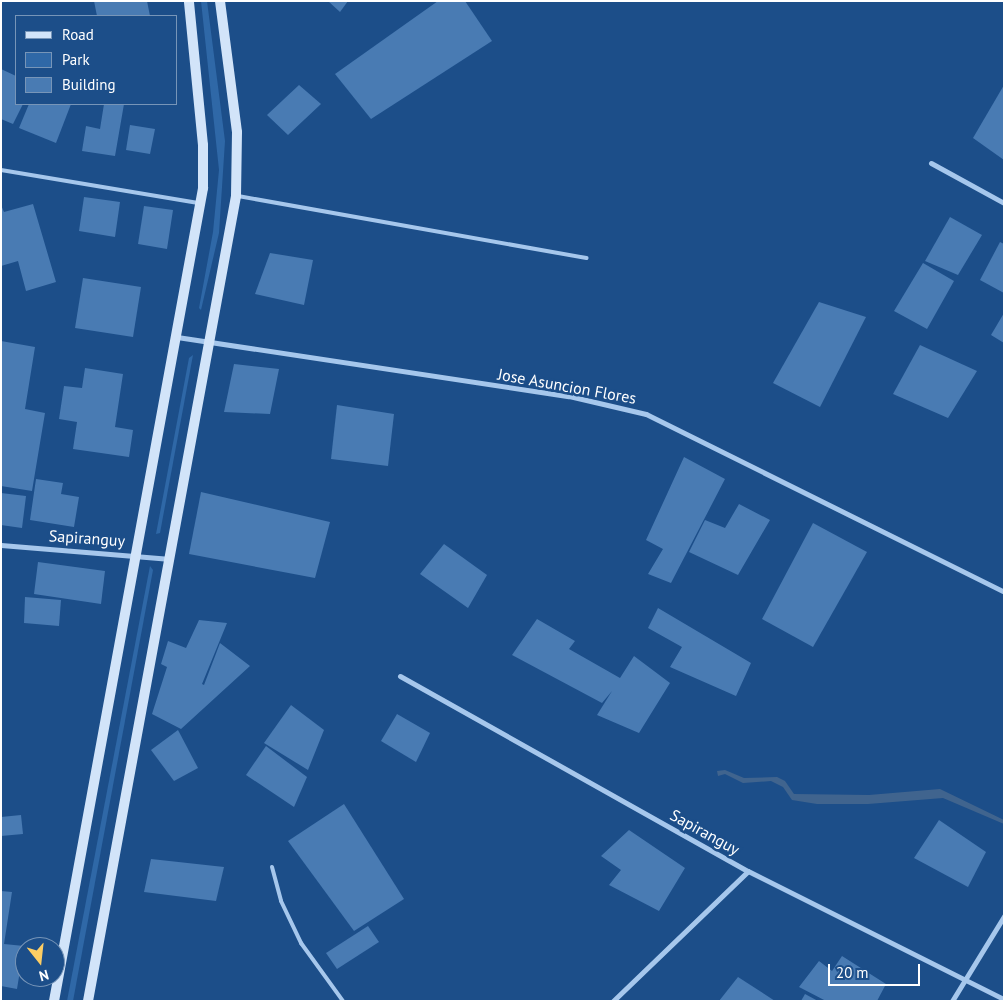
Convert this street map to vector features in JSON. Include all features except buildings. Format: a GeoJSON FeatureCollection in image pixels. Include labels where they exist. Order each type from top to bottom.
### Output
{"type":"FeatureCollection","features":[{"type":"Feature","properties":{"kind":"main road"},"geometry":{"type":"LineString","coordinates":[[54,1001],[200,204],[203,145],[189,1]]}},
{"type":"Feature","properties":{"kind":"main road"},"geometry":{"type":"LineString","coordinates":[[88,1001],[211,344],[236,196],[237,132],[220,1]]}},
{"type":"Feature","properties":{"kind":"street"},"geometry":{"type":"LineString","coordinates":[[931,163],[1004,203]]}},
{"type":"Feature","properties":{"kind":"street","name":"Jose Asuncion Flores"},"geometry":{"type":"LineString","coordinates":[[177,337],[211,344],[569,396],[646,414],[1004,592]]}},
{"type":"Feature","properties":{"kind":"street","name":"Sapiranguy"},"geometry":{"type":"LineString","coordinates":[[1,545],[137,554],[171,559]]}},
{"type":"Feature","properties":{"kind":"street","name":"Sapiranguy"},"geometry":{"type":"LineString","coordinates":[[400,676],[748,871],[1004,999]]}},
{"type":"Feature","properties":{"kind":"street"},"geometry":{"type":"LineString","coordinates":[[613,1001],[748,871]]}},
{"type":"Feature","properties":{"kind":"street"},"geometry":{"type":"LineString","coordinates":[[952,1001],[1004,916]]}},
{"type":"Feature","properties":{"kind":"lane"},"geometry":{"type":"LineString","coordinates":[[1,170],[200,204]]}},
{"type":"Feature","properties":{"kind":"lane"},"geometry":{"type":"LineString","coordinates":[[236,196],[587,258]]}},
{"type":"Feature","properties":{"kind":"lane"},"geometry":{"type":"LineString","coordinates":[[272,867],[281,901],[301,943],[343,1001]]}},
{"type":"Feature","properties":{"kind":"green space"},"geometry":{"type":"Polygon","coordinates":[[[201,1],[207,1],[225,141],[219,233],[201,310],[199,308],[213,232],[219,170],[201,1]]]}},
{"type":"Feature","properties":{"kind":"green space"},"geometry":{"type":"Polygon","coordinates":[[[193,355],[160,533],[156,534],[189,358],[193,355]]]}},
{"type":"Feature","properties":{"kind":"green space"},"geometry":{"type":"Polygon","coordinates":[[[150,566],[153,570],[73,1001],[67,1001],[150,566]]]}},
{"type":"Feature","properties":{"kind":"shaded area"},"geometry":{"type":"Polygon","coordinates":[[[725,770],[744,778],[777,777],[785,781],[794,794],[869,795],[940,789],[1004,820],[1004,824],[943,798],[868,804],[817,804],[792,800],[783,787],[771,781],[743,783],[725,774],[718,776],[717,771],[725,770]]]}}]}
